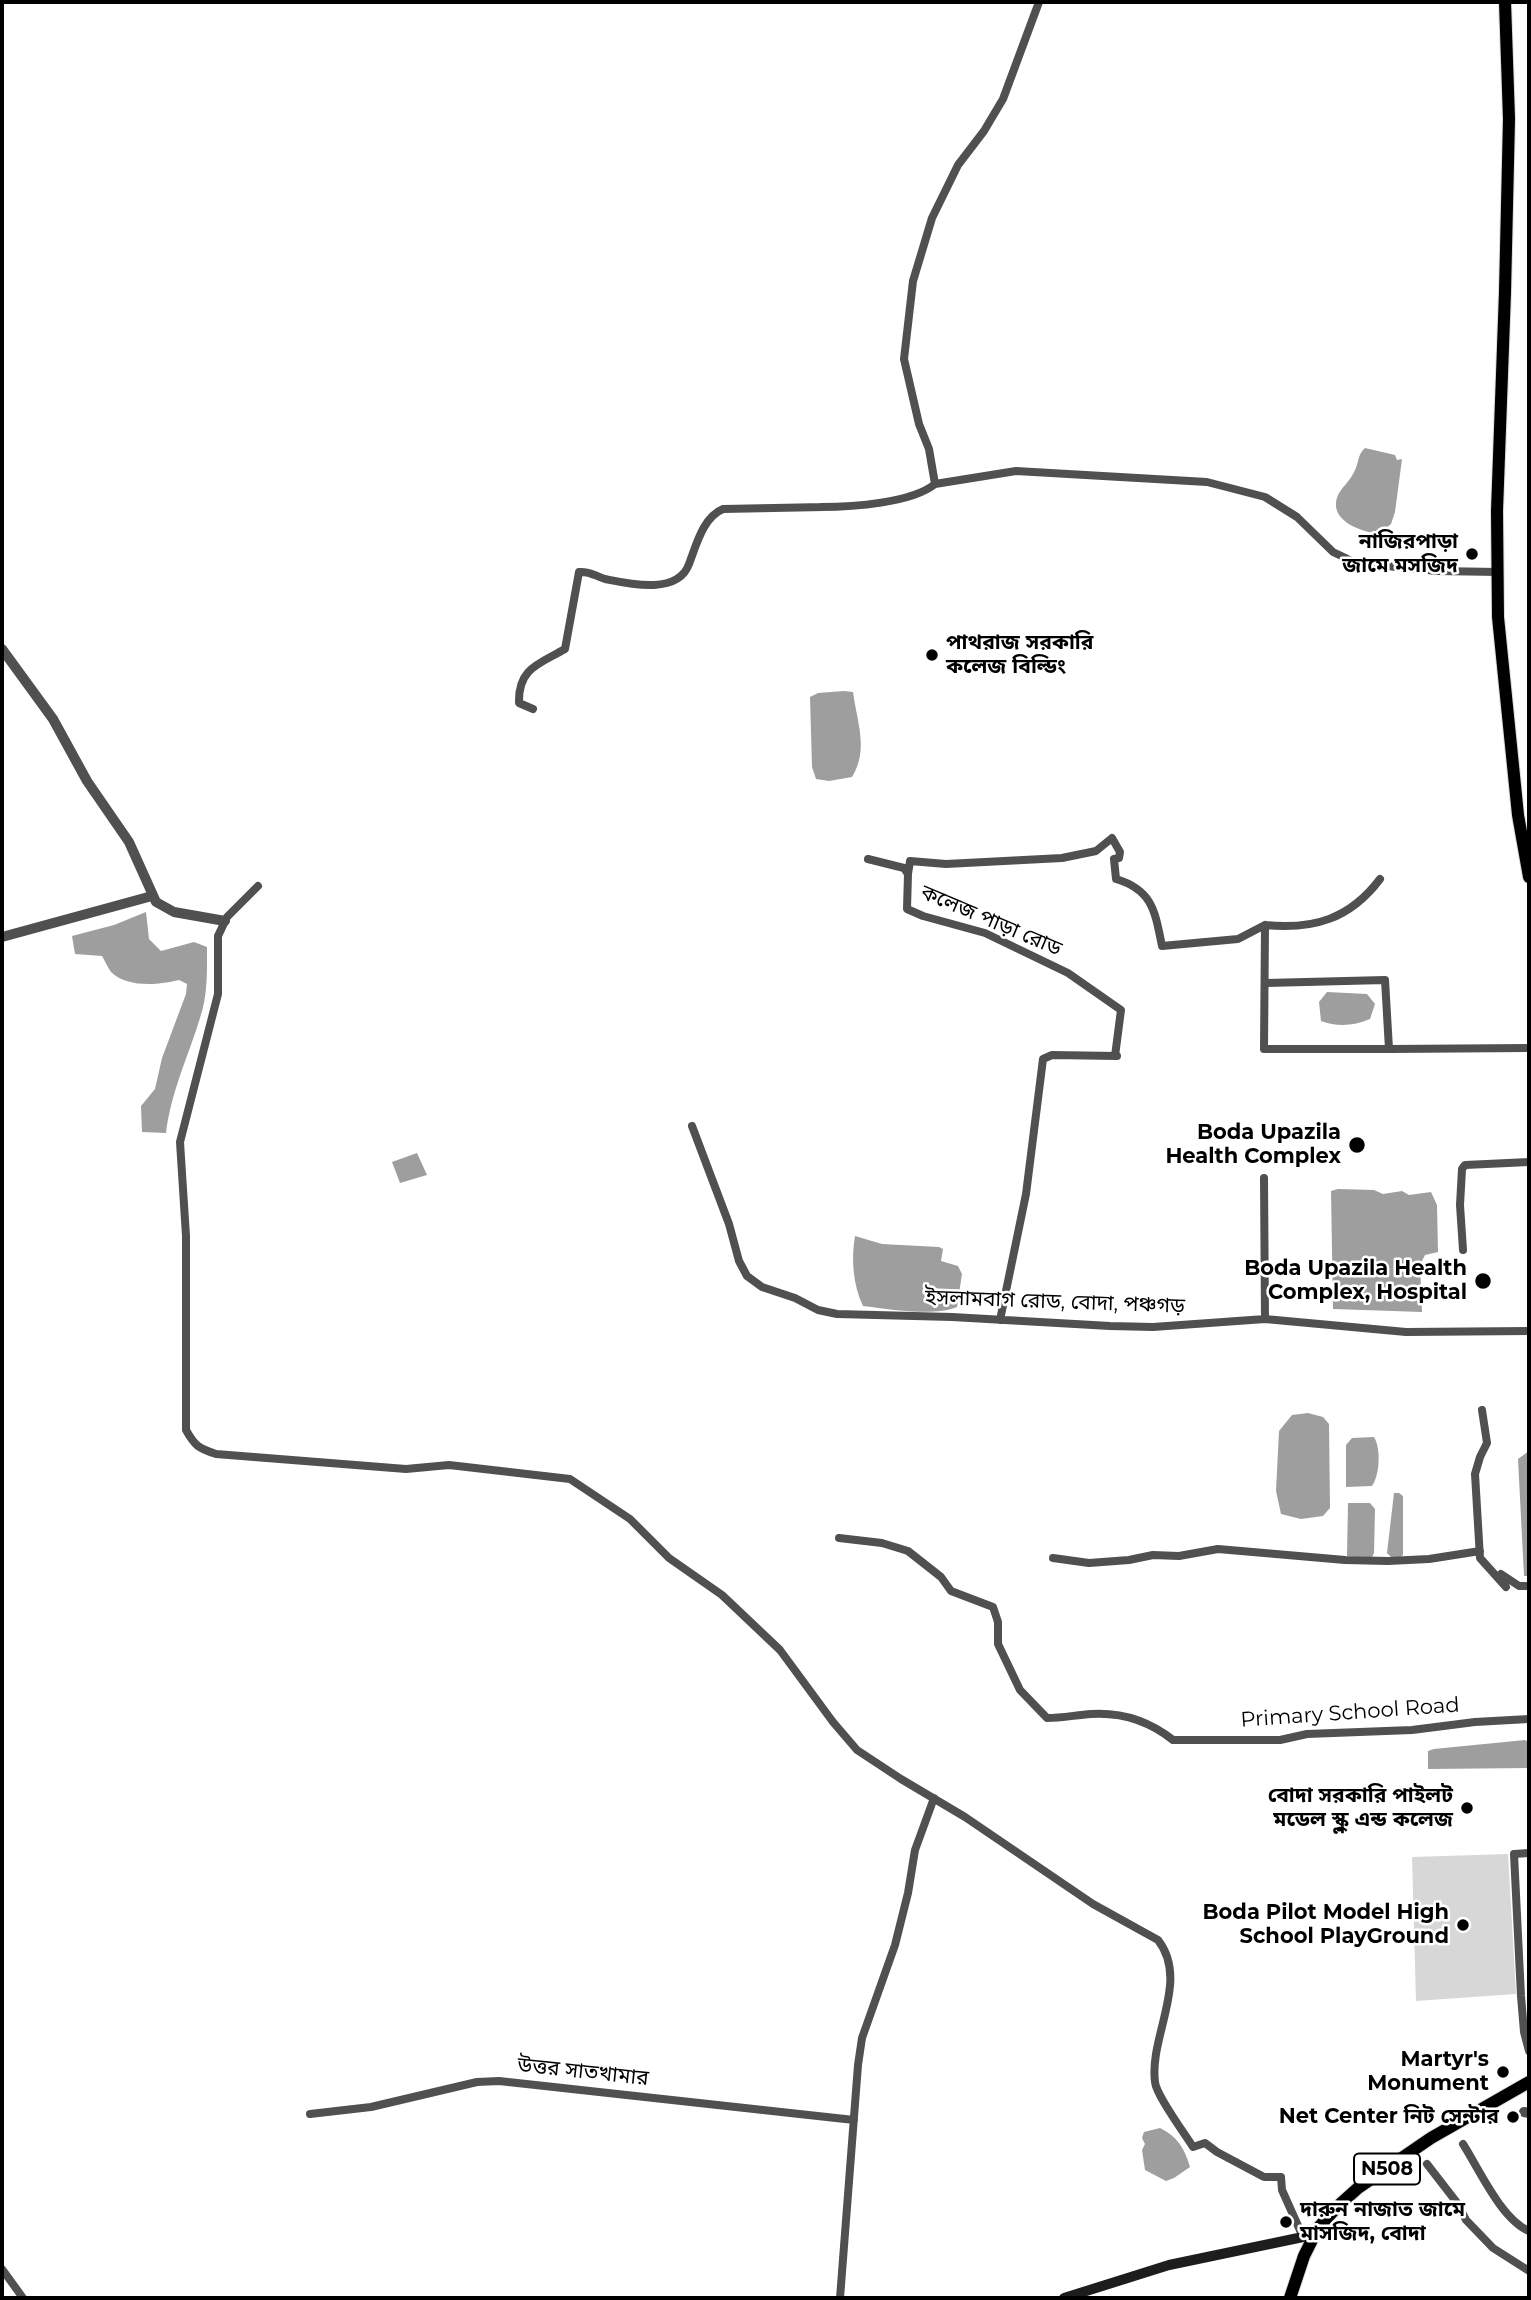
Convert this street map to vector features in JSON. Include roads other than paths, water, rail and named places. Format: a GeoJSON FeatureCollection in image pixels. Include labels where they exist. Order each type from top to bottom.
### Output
{"type":"FeatureCollection","features":[{"type":"Feature","properties":{"kind":"highway"},"geometry":{"type":"LineString","coordinates":[[1504,2],[1509,119],[1497,511],[1498,617],[1500,660],[1518,815],[1529,868]]}},
{"type":"Feature","properties":{"kind":"highway","name":"N508"},"geometry":{"type":"LineString","coordinates":[[1290,2298],[1304,2256],[1318,2228],[1338,2206],[1358,2188],[1431,2138],[1529,2082]]}},
{"type":"Feature","properties":{"kind":"main road"},"geometry":{"type":"LineString","coordinates":[[1064,2298],[1170,2265],[1303,2237],[1318,2228]]}},
{"type":"Feature","properties":{"kind":"street"},"geometry":{"type":"LineString","coordinates":[[935,484],[929,449],[919,424],[904,359],[914,281],[932,218],[944,191],[958,165],[984,131],[1003,99],[1039,2]]}},
{"type":"Feature","properties":{"kind":"street"},"geometry":{"type":"LineString","coordinates":[[533,709],[519,703],[522,679],[528,670],[565,649],[579,572],[587,571],[601,578],[656,586],[675,580],[687,570],[699,536],[716,512],[723,509],[859,507],[926,491],[935,484],[1016,471],[1207,482],[1265,497],[1297,516],[1334,552],[1356,563],[1437,571],[1499,572]]}},
{"type":"Feature","properties":{"kind":"street"},"geometry":{"type":"LineString","coordinates":[[2,649],[53,719],[88,781],[129,842],[156,902],[174,912],[225,921]]}},
{"type":"Feature","properties":{"kind":"street"},"geometry":{"type":"LineString","coordinates":[[908,873],[910,860],[946,864],[1062,858],[1096,851],[1112,838],[1120,852],[1119,858],[1114,859],[1116,879],[1139,888],[1149,902],[1158,924],[1162,946],[1238,939],[1265,925],[1302,926],[1328,919],[1365,899],[1380,879]]}},
{"type":"Feature","properties":{"kind":"street","name":"কলেজ পাড়া রোড"},"geometry":{"type":"LineString","coordinates":[[868,859],[904,868],[908,873],[907,909],[985,933],[1068,973],[1121,1010],[1117,1056],[1052,1055],[1043,1059],[1026,1194],[1000,1320]]}},
{"type":"Feature","properties":{"kind":"street"},"geometry":{"type":"LineString","coordinates":[[258,886],[225,921],[218,936],[218,994],[180,1142],[186,1236],[186,1430],[193,1442],[199,1449],[216,1454],[406,1469],[449,1465],[570,1479],[630,1518],[669,1558],[722,1595],[780,1650],[832,1722],[857,1750],[1093,1904],[1158,1940],[1165,1949],[1169,1962],[1170,1996],[1154,2066],[1155,2086],[1193,2147],[1205,2143],[1264,2177],[1281,2176],[1282,2190],[1303,2237]]}},
{"type":"Feature","properties":{"kind":"street"},"geometry":{"type":"LineString","coordinates":[[2,937],[152,896]]}},
{"type":"Feature","properties":{"kind":"street"},"geometry":{"type":"LineString","coordinates":[[1265,925],[1264,1049],[1529,1048]]}},
{"type":"Feature","properties":{"kind":"street"},"geometry":{"type":"LineString","coordinates":[[1266,983],[1385,980],[1389,1049]]}},
{"type":"Feature","properties":{"kind":"street","name":"ইসলামবাগ রোড, বোদা, পঞ্চগড়"},"geometry":{"type":"LineString","coordinates":[[692,1126],[729,1224],[739,1261],[747,1276],[762,1287],[795,1298],[818,1310],[837,1314],[1153,1326],[1265,1319],[1406,1332],[1529,1331]]}},
{"type":"Feature","properties":{"kind":"street"},"geometry":{"type":"LineString","coordinates":[[1463,1250],[1460,1205],[1462,1169],[1465,1165],[1529,1162]]}},
{"type":"Feature","properties":{"kind":"street"},"geometry":{"type":"LineString","coordinates":[[1264,1178],[1265,1319]]}},
{"type":"Feature","properties":{"kind":"street"},"geometry":{"type":"LineString","coordinates":[[1482,1410],[1487,1443],[1475,1474],[1480,1558],[1506,1587]]}},
{"type":"Feature","properties":{"kind":"street","name":"Primary School Road"},"geometry":{"type":"LineString","coordinates":[[839,1538],[882,1543],[908,1550],[941,1577],[951,1591],[993,1607],[999,1622],[998,1644],[1020,1690],[1047,1718],[1092,1713],[1135,1717],[1159,1729],[1173,1740],[1280,1740],[1307,1734],[1412,1730],[1529,1718]]}},
{"type":"Feature","properties":{"kind":"street"},"geometry":{"type":"LineString","coordinates":[[1053,1558],[1089,1563],[1153,1555],[1179,1556],[1219,1549],[1388,1561],[1429,1559],[1480,1551]]}},
{"type":"Feature","properties":{"kind":"street"},"geometry":{"type":"LineString","coordinates":[[1489,1569],[1518,1586],[1529,1586]]}},
{"type":"Feature","properties":{"kind":"street"},"geometry":{"type":"LineString","coordinates":[[840,2298],[862,2038],[895,1945],[915,1850],[934,1798]]}},
{"type":"Feature","properties":{"kind":"street"},"geometry":{"type":"LineString","coordinates":[[1529,1853],[1514,1854],[1523,2020],[1529,2051]]}},
{"type":"Feature","properties":{"kind":"street","name":"উত্তর সাতখামার"},"geometry":{"type":"LineString","coordinates":[[310,2114],[371,2107],[477,2082],[499,2081],[854,2120]]}},
{"type":"Feature","properties":{"kind":"street"},"geometry":{"type":"LineString","coordinates":[[1463,2144],[1503,2208],[1521,2228],[1529,2231]]}},
{"type":"Feature","properties":{"kind":"street"},"geometry":{"type":"LineString","coordinates":[[1427,2164],[1458,2204],[1466,2220],[1493,2248],[1529,2271]]}},
{"type":"Feature","properties":{"kind":"street"},"geometry":{"type":"LineString","coordinates":[[2,2269],[23,2298]]}},
{"type":"Feature","properties":{"kind":"place","name":"নাজিরপাড়া জামে মসজিদ"},"geometry":{"type":"Point","coordinates":[1472,554]}},
{"type":"Feature","properties":{"kind":"place","name":"পাথরাজ সরকারি কলেজ বিল্ডিং"},"geometry":{"type":"Point","coordinates":[932,655]}},
{"type":"Feature","properties":{"kind":"place","name":"Boda Upazila Health Complex"},"geometry":{"type":"Point","coordinates":[1357,1145]}},
{"type":"Feature","properties":{"kind":"place","name":"Boda Upazila Health Complex, Hospital"},"geometry":{"type":"Point","coordinates":[1483,1281]}},
{"type":"Feature","properties":{"kind":"place","name":"বোদা সরকারি পাইলট মডেল স্কুল এন্ড কলেজ"},"geometry":{"type":"Point","coordinates":[1467,1808]}},
{"type":"Feature","properties":{"kind":"place","name":"Boda Pilot Model High School PlayGround"},"geometry":{"type":"Point","coordinates":[1463,1925]}},
{"type":"Feature","properties":{"kind":"place","name":"Martyr's Monument"},"geometry":{"type":"Point","coordinates":[1503,2072]}},
{"type":"Feature","properties":{"kind":"place","name":"Net Center নিট সেন্টার"},"geometry":{"type":"Point","coordinates":[1513,2117]}},
{"type":"Feature","properties":{"kind":"place","name":"দারুন নাজাত জামে মাসজিদ, বোদা"},"geometry":{"type":"Point","coordinates":[1286,2222]}}]}
